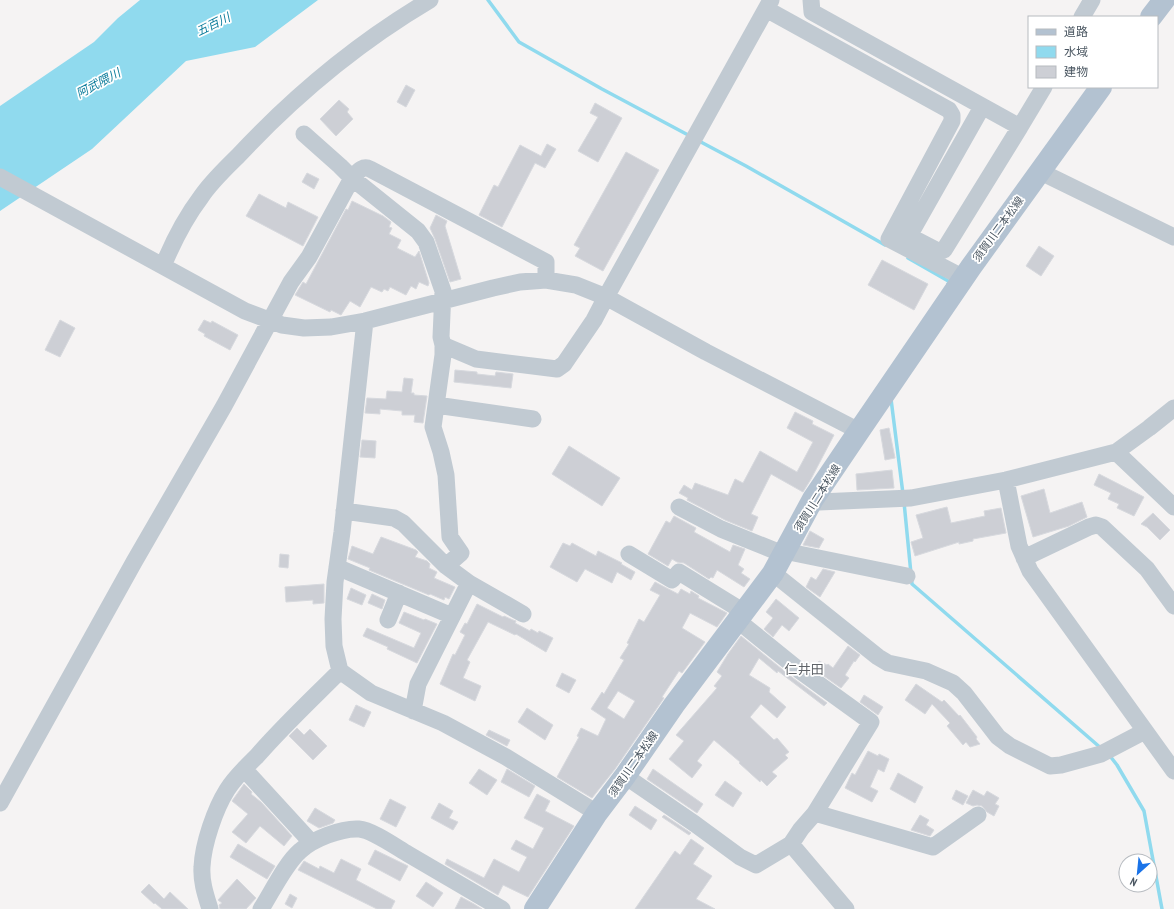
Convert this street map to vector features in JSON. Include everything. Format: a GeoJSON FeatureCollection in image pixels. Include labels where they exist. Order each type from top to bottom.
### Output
{"type":"FeatureCollection","features":[{"type":"Feature","properties":{"kind":"main road"},"geometry":{"type":"LineString","coordinates":[[1152,16],[1164,0]]}},
{"type":"Feature","properties":{"kind":"main road","name":"須賀川二本松線"},"geometry":{"type":"LineString","coordinates":[[535,909],[597,813],[625,776],[674,705],[773,573],[813,499],[964,278],[1100,88]]}},
{"type":"Feature","properties":{"kind":"street"},"geometry":{"type":"LineString","coordinates":[[163,266],[172,244],[201,196],[266,125],[341,62],[406,14],[430,0]]}},
{"type":"Feature","properties":{"kind":"street"},"geometry":{"type":"LineString","coordinates":[[811,0],[812,12],[1020,127]]}},
{"type":"Feature","properties":{"kind":"street"},"geometry":{"type":"LineString","coordinates":[[1083,16],[1092,0]]}},
{"type":"Feature","properties":{"kind":"street"},"geometry":{"type":"LineString","coordinates":[[443,345],[476,359],[557,369],[564,364],[594,320],[768,4],[949,110],[952,115],[952,121],[889,238],[964,278]]}},
{"type":"Feature","properties":{"kind":"street"},"geometry":{"type":"LineString","coordinates":[[982,107],[909,236],[938,251],[944,250],[1043,88]]}},
{"type":"Feature","properties":{"kind":"street"},"geometry":{"type":"LineString","coordinates":[[304,134],[352,178],[418,232],[426,242],[432,255],[443,291],[441,337],[443,345],[433,427],[445,468],[450,537],[461,553],[446,566]]}},
{"type":"Feature","properties":{"kind":"street"},"geometry":{"type":"LineString","coordinates":[[0,803],[134,562],[224,406],[292,282],[309,257],[352,178],[362,168],[367,168],[376,172],[546,262],[546,280]]}},
{"type":"Feature","properties":{"kind":"street"},"geometry":{"type":"LineString","coordinates":[[1041,172],[1174,238]]}},
{"type":"Feature","properties":{"kind":"street"},"geometry":{"type":"LineString","coordinates":[[0,177],[245,311],[282,325],[304,328],[332,327],[365,321],[520,282],[546,280],[576,286],[606,297],[706,352],[859,431]]}},
{"type":"Feature","properties":{"kind":"street"},"geometry":{"type":"LineString","coordinates":[[365,321],[337,567],[333,619],[334,646],[340,671],[371,693],[443,723],[506,757],[597,813]]}},
{"type":"Feature","properties":{"kind":"street"},"geometry":{"type":"LineString","coordinates":[[436,405],[533,419]]}},
{"type":"Feature","properties":{"kind":"street"},"geometry":{"type":"LineString","coordinates":[[813,499],[819,502],[904,499],[1006,480],[1116,452],[1174,408]]}},
{"type":"Feature","properties":{"kind":"street"},"geometry":{"type":"LineString","coordinates":[[1116,452],[1174,507]]}},
{"type":"Feature","properties":{"kind":"street"},"geometry":{"type":"LineString","coordinates":[[1006,480],[1019,546],[1030,572],[1174,771]]}},
{"type":"Feature","properties":{"kind":"street"},"geometry":{"type":"LineString","coordinates":[[679,507],[721,529],[784,552],[907,576]]}},
{"type":"Feature","properties":{"kind":"street"},"geometry":{"type":"LineString","coordinates":[[344,511],[394,518],[403,523],[446,566],[470,583],[523,614]]}},
{"type":"Feature","properties":{"kind":"street"},"geometry":{"type":"LineString","coordinates":[[1024,558],[1096,525],[1102,527],[1146,569],[1174,606]]}},
{"type":"Feature","properties":{"kind":"street"},"geometry":{"type":"LineString","coordinates":[[625,776],[740,856],[756,865],[791,844],[801,829],[815,813],[871,722],[799,670],[740,616],[679,572],[672,580],[629,554]]}},
{"type":"Feature","properties":{"kind":"street"},"geometry":{"type":"LineString","coordinates":[[337,567],[452,616]]}},
{"type":"Feature","properties":{"kind":"street"},"geometry":{"type":"LineString","coordinates":[[773,573],[878,657],[894,664],[926,670],[953,683],[964,693],[998,738],[1010,746],[1050,766],[1061,765],[1106,751],[1145,731]]}},
{"type":"Feature","properties":{"kind":"street"},"geometry":{"type":"LineString","coordinates":[[413,710],[418,684],[470,583]]}},
{"type":"Feature","properties":{"kind":"street"},"geometry":{"type":"LineString","coordinates":[[388,620],[399,593]]}},
{"type":"Feature","properties":{"kind":"street"},"geometry":{"type":"LineString","coordinates":[[210,909],[202,868],[204,851],[218,806],[228,788],[244,769],[279,731],[340,671]]}},
{"type":"Feature","properties":{"kind":"street"},"geometry":{"type":"LineString","coordinates":[[244,769],[311,842]]}},
{"type":"Feature","properties":{"kind":"street"},"geometry":{"type":"LineString","coordinates":[[815,813],[933,847],[978,815]]}},
{"type":"Feature","properties":{"kind":"street"},"geometry":{"type":"LineString","coordinates":[[261,909],[288,865],[299,851],[311,842],[346,831],[360,829],[367,831],[502,909]]}},
{"type":"Feature","properties":{"kind":"street"},"geometry":{"type":"LineString","coordinates":[[791,844],[846,909]]}},
{"type":"Feature","properties":{"kind":"water"},"geometry":{"type":"Polygon","coordinates":[[[140,0],[318,0],[255,47],[186,61],[92,149],[0,211],[0,106],[94,42],[118,18],[140,0]]]}},
{"type":"Feature","properties":{"kind":"building"},"geometry":{"type":"Polygon","coordinates":[[[406,85],[415,90],[406,107],[397,102],[406,85]]]}},
{"type":"Feature","properties":{"kind":"building"},"geometry":{"type":"Polygon","coordinates":[[[339,100],[349,109],[347,112],[353,119],[336,136],[320,119],[339,100]]]}},
{"type":"Feature","properties":{"kind":"building"},"geometry":{"type":"Polygon","coordinates":[[[595,103],[622,118],[598,162],[578,151],[598,117],[590,113],[595,103]]]}},
{"type":"Feature","properties":{"kind":"building"},"geometry":{"type":"Polygon","coordinates":[[[547,144],[556,149],[545,168],[535,163],[502,227],[479,215],[494,185],[498,187],[520,145],[541,156],[547,144]]]}},
{"type":"Feature","properties":{"kind":"building"},"geometry":{"type":"Polygon","coordinates":[[[626,152],[659,170],[603,271],[575,256],[580,248],[574,245],[626,152]]]}},
{"type":"Feature","properties":{"kind":"building"},"geometry":{"type":"Polygon","coordinates":[[[307,173],[319,179],[314,189],[302,182],[307,173]]]}},
{"type":"Feature","properties":{"kind":"building"},"geometry":{"type":"Polygon","coordinates":[[[259,194],[286,208],[288,202],[318,217],[303,246],[246,216],[259,194]]]}},
{"type":"Feature","properties":{"kind":"building"},"geometry":{"type":"Polygon","coordinates":[[[352,201],[383,216],[391,222],[389,227],[392,228],[389,234],[401,240],[397,248],[415,257],[419,251],[429,283],[428,286],[419,282],[416,289],[411,286],[406,295],[390,287],[388,291],[384,289],[382,292],[371,287],[360,307],[350,301],[341,315],[331,310],[330,312],[295,295],[303,282],[306,284],[346,209],[348,210],[352,201]]]}},
{"type":"Feature","properties":{"kind":"building"},"geometry":{"type":"Polygon","coordinates":[[[436,215],[447,221],[445,226],[461,279],[450,282],[430,228],[436,215]]]}},
{"type":"Feature","properties":{"kind":"building"},"geometry":{"type":"Polygon","coordinates":[[[1039,246],[1054,256],[1041,276],[1026,266],[1039,246]]]}},
{"type":"Feature","properties":{"kind":"building"},"geometry":{"type":"Polygon","coordinates":[[[882,260],[928,284],[914,310],[868,285],[882,260]]]}},
{"type":"Feature","properties":{"kind":"building"},"geometry":{"type":"Polygon","coordinates":[[[60,320],[75,328],[60,357],[45,350],[60,320]]]}},
{"type":"Feature","properties":{"kind":"building"},"geometry":{"type":"Polygon","coordinates":[[[204,320],[211,323],[212,321],[238,335],[230,350],[204,336],[205,334],[198,330],[204,320]]]}},
{"type":"Feature","properties":{"kind":"building"},"geometry":{"type":"Polygon","coordinates":[[[455,370],[477,372],[477,374],[495,376],[496,372],[513,374],[511,388],[454,382],[455,370]]]}},
{"type":"Feature","properties":{"kind":"building"},"geometry":{"type":"Polygon","coordinates":[[[404,378],[413,379],[411,393],[414,393],[414,395],[427,396],[423,423],[414,422],[415,415],[402,415],[402,411],[380,409],[380,414],[365,413],[367,398],[386,399],[387,391],[402,392],[404,378]]]}},
{"type":"Feature","properties":{"kind":"building"},"geometry":{"type":"Polygon","coordinates":[[[795,412],[813,421],[812,424],[834,435],[803,492],[771,474],[751,514],[758,517],[752,531],[725,520],[687,500],[688,498],[679,493],[684,485],[692,490],[695,483],[728,495],[735,479],[743,483],[760,451],[797,472],[813,442],[787,428],[795,412]]]}},
{"type":"Feature","properties":{"kind":"building"},"geometry":{"type":"Polygon","coordinates":[[[889,428],[895,458],[885,460],[880,430],[889,428]]]}},
{"type":"Feature","properties":{"kind":"building"},"geometry":{"type":"Polygon","coordinates":[[[362,440],[376,441],[375,458],[360,457],[362,440]]]}},
{"type":"Feature","properties":{"kind":"building"},"geometry":{"type":"Polygon","coordinates":[[[569,446],[620,478],[602,506],[552,474],[569,446]]]}},
{"type":"Feature","properties":{"kind":"building"},"geometry":{"type":"Polygon","coordinates":[[[892,470],[894,488],[857,490],[856,474],[892,470]]]}},
{"type":"Feature","properties":{"kind":"building"},"geometry":{"type":"Polygon","coordinates":[[[1099,474],[1144,497],[1134,516],[1117,508],[1119,504],[1108,499],[1111,493],[1094,485],[1099,474]]]}},
{"type":"Feature","properties":{"kind":"building"},"geometry":{"type":"Polygon","coordinates":[[[1044,489],[1050,513],[1082,502],[1087,517],[1069,526],[1033,537],[1021,496],[1044,489]]]}},
{"type":"Feature","properties":{"kind":"building"},"geometry":{"type":"Polygon","coordinates":[[[947,507],[951,523],[985,516],[984,511],[1001,508],[1006,533],[973,539],[973,541],[959,544],[959,542],[915,556],[911,542],[923,538],[916,515],[947,507]]]}},
{"type":"Feature","properties":{"kind":"building"},"geometry":{"type":"Polygon","coordinates":[[[1153,513],[1170,530],[1160,540],[1147,527],[1141,524],[1153,513]]]}},
{"type":"Feature","properties":{"kind":"building"},"geometry":{"type":"Polygon","coordinates":[[[674,516],[696,528],[694,532],[730,552],[733,545],[745,549],[738,565],[744,569],[741,573],[750,579],[744,587],[717,570],[713,578],[711,577],[709,579],[684,563],[677,562],[672,559],[668,566],[648,554],[666,521],[670,523],[674,516]]]}},
{"type":"Feature","properties":{"kind":"building"},"geometry":{"type":"Polygon","coordinates":[[[810,531],[824,539],[819,548],[803,545],[810,531]]]}},
{"type":"Feature","properties":{"kind":"building"},"geometry":{"type":"Polygon","coordinates":[[[381,537],[416,550],[418,552],[415,557],[427,561],[430,564],[429,568],[437,572],[434,578],[455,587],[449,599],[445,597],[444,600],[430,594],[429,595],[369,570],[370,568],[348,559],[352,546],[373,554],[381,537]]]}},
{"type":"Feature","properties":{"kind":"building"},"geometry":{"type":"Polygon","coordinates":[[[563,543],[570,546],[572,543],[596,556],[598,551],[622,563],[621,564],[635,572],[631,580],[617,572],[612,583],[585,569],[577,582],[550,567],[563,543]]]}},
{"type":"Feature","properties":{"kind":"building"},"geometry":{"type":"Polygon","coordinates":[[[280,554],[289,555],[288,568],[279,567],[280,554]]]}},
{"type":"Feature","properties":{"kind":"building"},"geometry":{"type":"Polygon","coordinates":[[[823,569],[835,572],[820,597],[806,587],[811,577],[816,580],[823,569]]]}},
{"type":"Feature","properties":{"kind":"building"},"geometry":{"type":"Polygon","coordinates":[[[655,582],[678,594],[681,589],[690,594],[691,591],[699,596],[698,598],[727,613],[717,627],[690,613],[682,628],[705,642],[682,673],[679,671],[662,697],[664,698],[615,769],[592,798],[557,777],[579,737],[577,736],[581,728],[598,736],[606,719],[591,709],[602,692],[604,694],[624,660],[620,658],[629,644],[627,643],[639,619],[644,622],[660,595],[650,590],[655,582]],[[618,691],[607,708],[624,719],[635,701],[618,691]]]}},
{"type":"Feature","properties":{"kind":"building"},"geometry":{"type":"Polygon","coordinates":[[[324,584],[324,603],[313,604],[313,600],[286,602],[285,587],[324,584]]]}},
{"type":"Feature","properties":{"kind":"building"},"geometry":{"type":"Polygon","coordinates":[[[351,588],[366,595],[362,605],[347,599],[351,588]]]}},
{"type":"Feature","properties":{"kind":"building"},"geometry":{"type":"Polygon","coordinates":[[[372,594],[385,600],[382,609],[368,603],[372,594]]]}},
{"type":"Feature","properties":{"kind":"building"},"geometry":{"type":"Polygon","coordinates":[[[776,599],[799,618],[789,631],[782,625],[773,637],[764,629],[773,618],[766,612],[776,599]]]}},
{"type":"Feature","properties":{"kind":"building"},"geometry":{"type":"Polygon","coordinates":[[[477,604],[503,617],[504,616],[516,621],[515,623],[530,631],[531,629],[538,633],[539,631],[553,638],[546,652],[516,634],[515,635],[488,622],[467,660],[470,662],[463,678],[481,686],[475,701],[440,684],[453,654],[455,655],[465,635],[460,632],[465,623],[467,624],[477,604]]]}},
{"type":"Feature","properties":{"kind":"building"},"geometry":{"type":"Polygon","coordinates":[[[404,612],[437,624],[417,663],[387,649],[388,647],[363,636],[367,628],[414,648],[421,633],[399,623],[404,612]]]}},
{"type":"Feature","properties":{"kind":"building"},"geometry":{"type":"Polygon","coordinates":[[[741,636],[827,703],[824,706],[778,671],[777,673],[759,658],[749,675],[770,688],[769,692],[786,707],[777,718],[761,704],[750,717],[774,740],[777,738],[789,752],[785,755],[788,758],[772,772],[777,776],[767,786],[761,780],[760,782],[739,763],[740,762],[714,740],[697,761],[702,765],[692,778],[669,759],[684,741],[676,735],[717,688],[714,686],[722,676],[717,672],[741,636]]]}},
{"type":"Feature","properties":{"kind":"building"},"geometry":{"type":"Polygon","coordinates":[[[848,646],[860,655],[845,675],[849,678],[841,688],[814,669],[819,661],[827,665],[828,664],[833,668],[848,646]]]}},
{"type":"Feature","properties":{"kind":"building"},"geometry":{"type":"Polygon","coordinates":[[[562,673],[576,680],[569,693],[556,686],[562,673]]]}},
{"type":"Feature","properties":{"kind":"building"},"geometry":{"type":"Polygon","coordinates":[[[916,684],[942,702],[944,700],[959,716],[960,715],[977,737],[976,739],[980,744],[970,747],[966,742],[963,745],[947,726],[950,723],[932,704],[925,714],[905,700],[916,684]]]}},
{"type":"Feature","properties":{"kind":"building"},"geometry":{"type":"Polygon","coordinates":[[[864,695],[883,707],[878,715],[860,702],[864,695]]]}},
{"type":"Feature","properties":{"kind":"building"},"geometry":{"type":"Polygon","coordinates":[[[356,705],[371,712],[364,727],[349,720],[356,705]]]}},
{"type":"Feature","properties":{"kind":"building"},"geometry":{"type":"Polygon","coordinates":[[[527,708],[553,725],[545,740],[518,722],[527,708]]]}},
{"type":"Feature","properties":{"kind":"building"},"geometry":{"type":"Polygon","coordinates":[[[297,728],[304,735],[310,729],[327,746],[313,760],[289,736],[297,728]]]}},
{"type":"Feature","properties":{"kind":"building"},"geometry":{"type":"Polygon","coordinates":[[[489,730],[510,740],[507,746],[486,735],[489,730]]]}},
{"type":"Feature","properties":{"kind":"building"},"geometry":{"type":"Polygon","coordinates":[[[868,751],[889,759],[884,772],[878,769],[870,787],[878,791],[872,802],[845,788],[852,773],[855,775],[868,751]]]}},
{"type":"Feature","properties":{"kind":"building"},"geometry":{"type":"Polygon","coordinates":[[[479,769],[497,780],[487,795],[469,783],[479,769]]]}},
{"type":"Feature","properties":{"kind":"building"},"geometry":{"type":"Polygon","coordinates":[[[507,769],[535,786],[529,797],[501,782],[507,769]]]}},
{"type":"Feature","properties":{"kind":"building"},"geometry":{"type":"Polygon","coordinates":[[[653,769],[703,804],[697,813],[647,779],[653,769]]]}},
{"type":"Feature","properties":{"kind":"building"},"geometry":{"type":"Polygon","coordinates":[[[898,773],[923,787],[915,803],[890,789],[898,773]]]}},
{"type":"Feature","properties":{"kind":"building"},"geometry":{"type":"Polygon","coordinates":[[[725,781],[742,793],[733,807],[715,795],[725,781]]]}},
{"type":"Feature","properties":{"kind":"building"},"geometry":{"type":"Polygon","coordinates":[[[244,784],[252,792],[251,794],[261,802],[292,836],[284,846],[260,826],[246,843],[232,832],[248,814],[232,801],[244,784]]]}},
{"type":"Feature","properties":{"kind":"building"},"geometry":{"type":"Polygon","coordinates":[[[956,790],[968,796],[963,805],[952,799],[956,790]]]}},
{"type":"Feature","properties":{"kind":"building"},"geometry":{"type":"Polygon","coordinates":[[[973,790],[984,796],[987,791],[999,798],[995,804],[999,806],[994,816],[987,812],[982,806],[973,806],[966,803],[973,790]]]}},
{"type":"Feature","properties":{"kind":"building"},"geometry":{"type":"Polygon","coordinates":[[[537,794],[550,801],[545,811],[574,826],[528,897],[503,885],[498,895],[445,864],[447,859],[484,878],[494,859],[519,872],[527,857],[511,849],[516,840],[533,849],[544,828],[524,818],[537,794]]]}},
{"type":"Feature","properties":{"kind":"building"},"geometry":{"type":"Polygon","coordinates":[[[390,799],[406,807],[396,827],[380,819],[390,799]]]}},
{"type":"Feature","properties":{"kind":"building"},"geometry":{"type":"Polygon","coordinates":[[[439,803],[453,811],[449,818],[458,822],[453,830],[431,818],[439,803]]]}},
{"type":"Feature","properties":{"kind":"building"},"geometry":{"type":"Polygon","coordinates":[[[635,806],[657,820],[651,830],[629,815],[635,806]]]}},
{"type":"Feature","properties":{"kind":"building"},"geometry":{"type":"Polygon","coordinates":[[[315,808],[335,820],[333,823],[319,828],[307,821],[315,808]]]}},
{"type":"Feature","properties":{"kind":"building"},"geometry":{"type":"Polygon","coordinates":[[[664,815],[691,833],[689,835],[662,817],[664,815]]]}},
{"type":"Feature","properties":{"kind":"building"},"geometry":{"type":"Polygon","coordinates":[[[920,815],[929,820],[926,825],[934,830],[930,836],[911,830],[920,815]]]}},
{"type":"Feature","properties":{"kind":"building"},"geometry":{"type":"Polygon","coordinates":[[[691,839],[704,848],[693,864],[712,876],[696,899],[715,909],[635,909],[675,851],[680,855],[691,839]]]}},
{"type":"Feature","properties":{"kind":"building"},"geometry":{"type":"Polygon","coordinates":[[[238,844],[275,866],[267,879],[230,857],[238,844]]]}},
{"type":"Feature","properties":{"kind":"building"},"geometry":{"type":"Polygon","coordinates":[[[375,850],[408,866],[400,881],[368,864],[375,850]]]}},
{"type":"Feature","properties":{"kind":"building"},"geometry":{"type":"Polygon","coordinates":[[[341,859],[361,869],[356,880],[395,901],[391,909],[377,909],[298,870],[304,861],[319,869],[320,866],[334,873],[341,859]]]}},
{"type":"Feature","properties":{"kind":"building"},"geometry":{"type":"Polygon","coordinates":[[[237,879],[256,898],[246,909],[220,909],[219,905],[222,903],[218,900],[237,879]]]}},
{"type":"Feature","properties":{"kind":"building"},"geometry":{"type":"Polygon","coordinates":[[[426,882],[443,893],[433,907],[416,896],[426,882]]]}},
{"type":"Feature","properties":{"kind":"building"},"geometry":{"type":"Polygon","coordinates":[[[149,884],[164,899],[170,892],[188,909],[162,909],[155,903],[154,904],[141,892],[149,884]]]}},
{"type":"Feature","properties":{"kind":"building"},"geometry":{"type":"Polygon","coordinates":[[[290,894],[297,898],[292,908],[285,904],[290,894]]]}},
{"type":"Feature","properties":{"kind":"building"},"geometry":{"type":"Polygon","coordinates":[[[461,897],[474,904],[482,909],[455,909],[461,897]]]}},
{"type":"Feature","properties":{"kind":"waterway"},"geometry":{"type":"LineString","coordinates":[[488,0],[519,42],[602,89],[690,136]]}},
{"type":"Feature","properties":{"kind":"waterway"},"geometry":{"type":"LineString","coordinates":[[699,141],[885,245]]}},
{"type":"Feature","properties":{"kind":"waterway"},"geometry":{"type":"LineString","coordinates":[[908,258],[950,282],[948,284]]}},
{"type":"Feature","properties":{"kind":"waterway"},"geometry":{"type":"LineString","coordinates":[[891,399],[903,494]]}},
{"type":"Feature","properties":{"kind":"waterway"},"geometry":{"type":"LineString","coordinates":[[904,502],[912,584],[1102,749]]}},
{"type":"Feature","properties":{"kind":"waterway"},"geometry":{"type":"LineString","coordinates":[[1110,756],[1117,765],[1144,811],[1162,909]]}},
{"type":"Feature","properties":{"kind":"district","name":"仁井田"},"geometry":{"type":"Point","coordinates":[804,669]}},
{"type":"Feature","properties":{"kind":"water label","name":"五百川"},"geometry":{"type":"Point","coordinates":[213,24]}},
{"type":"Feature","properties":{"kind":"water label","name":"阿武隈川"},"geometry":{"type":"Point","coordinates":[98,83]}}]}
